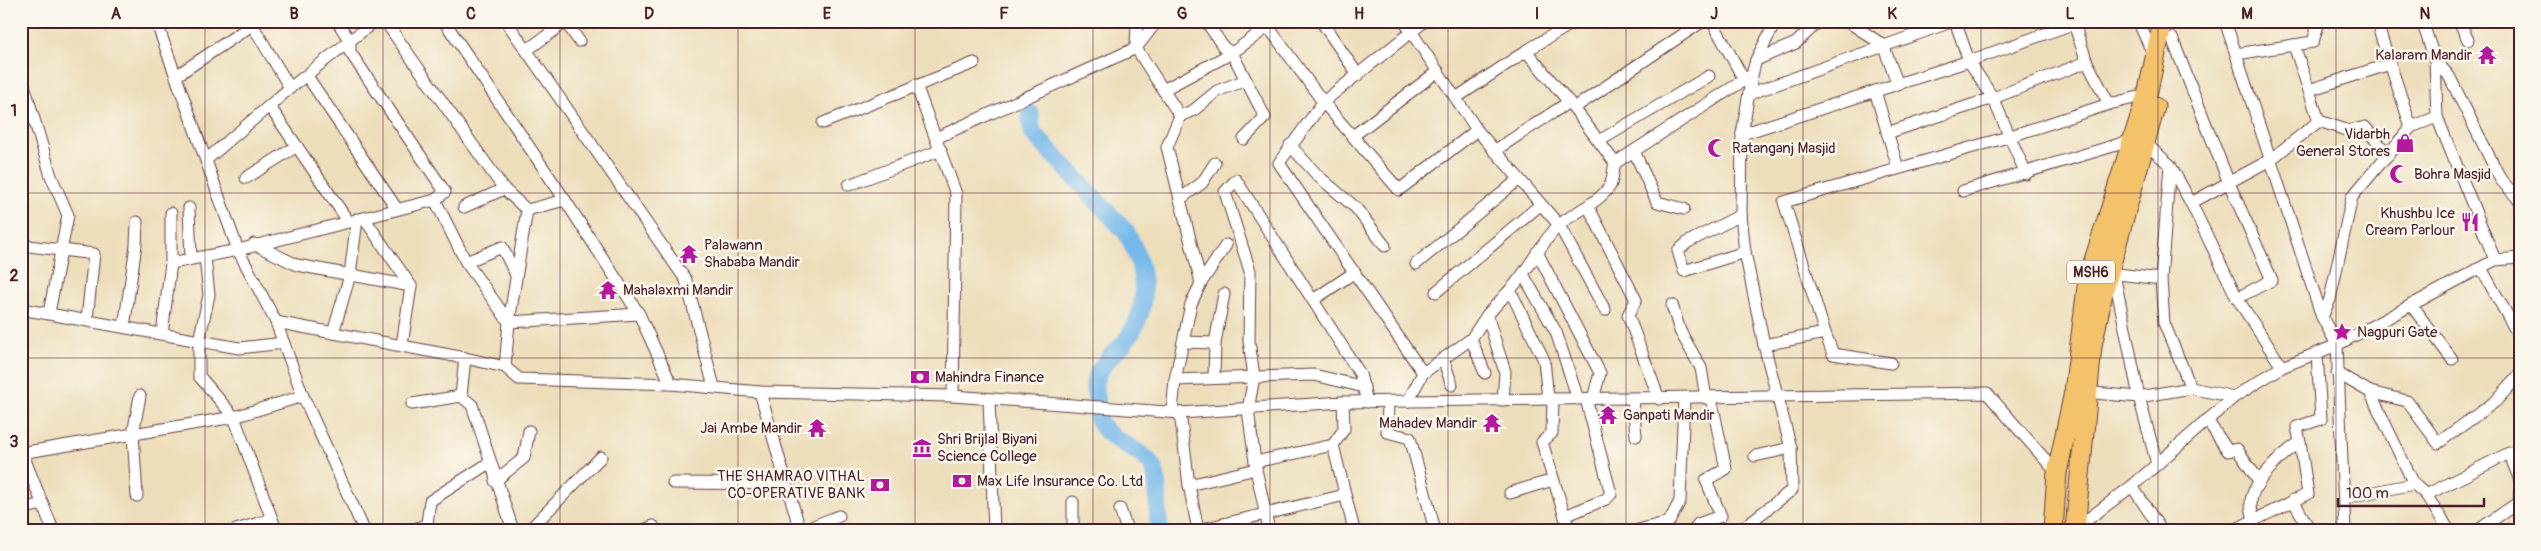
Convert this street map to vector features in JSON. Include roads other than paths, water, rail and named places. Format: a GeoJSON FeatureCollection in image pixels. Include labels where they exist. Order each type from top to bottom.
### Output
{"type":"FeatureCollection","features":[{"type":"Feature","properties":{"kind":"main road","name":"MSH6"},"geometry":{"type":"LineString","coordinates":[[2053,530],[2057,473],[2081,392],[2112,273],[2163,21]]}},
{"type":"Feature","properties":{"kind":"main road","name":"MSH6"},"geometry":{"type":"LineString","coordinates":[[2075,530],[2088,279],[2139,142],[2174,30]]}},
{"type":"Feature","properties":{"kind":"street"},"geometry":{"type":"LineString","coordinates":[[156,21],[238,250],[276,322],[303,396],[364,530]]}},
{"type":"Feature","properties":{"kind":"street"},"geometry":{"type":"LineString","coordinates":[[171,263],[238,250],[254,244],[435,200],[445,192],[350,52],[350,41],[336,21]]}},
{"type":"Feature","properties":{"kind":"street"},"geometry":{"type":"LineString","coordinates":[[206,160],[290,88],[375,21]]}},
{"type":"Feature","properties":{"kind":"street"},"geometry":{"type":"LineString","coordinates":[[385,21],[504,189],[527,210]]}},
{"type":"Feature","properties":{"kind":"street"},"geometry":{"type":"LineString","coordinates":[[444,21],[565,200],[639,314],[671,384]]}},
{"type":"Feature","properties":{"kind":"street"},"geometry":{"type":"LineString","coordinates":[[506,21],[686,280],[714,387]]}},
{"type":"Feature","properties":{"kind":"street"},"geometry":{"type":"LineString","coordinates":[[1138,21],[1136,48],[1180,116]]}},
{"type":"Feature","properties":{"kind":"street"},"geometry":{"type":"LineString","coordinates":[[936,138],[1136,48],[1157,21]]}},
{"type":"Feature","properties":{"kind":"street"},"geometry":{"type":"LineString","coordinates":[[1206,21],[1224,48],[1232,53],[1265,117],[1244,139]]}},
{"type":"Feature","properties":{"kind":"street"},"geometry":{"type":"LineString","coordinates":[[1321,21],[1358,75]]}},
{"type":"Feature","properties":{"kind":"street"},"geometry":{"type":"LineString","coordinates":[[1404,21],[1477,130],[1518,180],[1559,225],[1605,310]]}},
{"type":"Feature","properties":{"kind":"street"},"geometry":{"type":"LineString","coordinates":[[1423,373],[1279,163],[1290,145],[1323,102],[1425,21]]}},
{"type":"Feature","properties":{"kind":"street"},"geometry":{"type":"LineString","coordinates":[[1550,21],[1555,33]]}},
{"type":"Feature","properties":{"kind":"street"},"geometry":{"type":"LineString","coordinates":[[1456,98],[1526,51],[1576,21]]}},
{"type":"Feature","properties":{"kind":"street"},"geometry":{"type":"LineString","coordinates":[[1494,151],[1572,105],[1703,21]]}},
{"type":"Feature","properties":{"kind":"street"},"geometry":{"type":"LineString","coordinates":[[1712,21],[1748,78]]}},
{"type":"Feature","properties":{"kind":"street"},"geometry":{"type":"LineString","coordinates":[[1740,530],[1792,490],[1791,448],[1764,345],[1745,252],[1741,215],[1742,134],[1749,94],[1748,78],[1776,21]]}},
{"type":"Feature","properties":{"kind":"street"},"geometry":{"type":"LineString","coordinates":[[1756,60],[1796,43],[1819,21]]}},
{"type":"Feature","properties":{"kind":"street"},"geometry":{"type":"LineString","coordinates":[[1847,21],[1883,45],[1898,82]]}},
{"type":"Feature","properties":{"kind":"street"},"geometry":{"type":"LineString","coordinates":[[1749,94],[1954,21],[1969,61],[1993,98],[2026,174]]}},
{"type":"Feature","properties":{"kind":"street"},"geometry":{"type":"LineString","coordinates":[[2138,21],[2155,58]]}},
{"type":"Feature","properties":{"kind":"street"},"geometry":{"type":"LineString","coordinates":[[2225,21],[2322,317],[2336,345],[2345,530]]}},
{"type":"Feature","properties":{"kind":"street"},"geometry":{"type":"LineString","coordinates":[[2236,54],[2313,42],[2319,21]]}},
{"type":"Feature","properties":{"kind":"street"},"geometry":{"type":"LineString","coordinates":[[2422,21],[2436,60],[2437,117],[2495,260]]}},
{"type":"Feature","properties":{"kind":"street"},"geometry":{"type":"LineString","coordinates":[[2460,21],[2468,40]]}},
{"type":"Feature","properties":{"kind":"street"},"geometry":{"type":"LineString","coordinates":[[527,50],[566,22],[579,40]]}},
{"type":"Feature","properties":{"kind":"street"},"geometry":{"type":"LineString","coordinates":[[176,76],[254,23],[290,88]]}},
{"type":"Feature","properties":{"kind":"street"},"geometry":{"type":"LineString","coordinates":[[1163,90],[1232,53],[1269,23],[1323,102],[1399,190],[1477,130]]}},
{"type":"Feature","properties":{"kind":"street"},"geometry":{"type":"LineString","coordinates":[[1742,134],[1876,91],[1898,82],[1969,61],[2078,23],[2087,62],[2109,104]]}},
{"type":"Feature","properties":{"kind":"street"},"geometry":{"type":"LineString","coordinates":[[2174,30],[2229,183],[2272,280],[2237,298]]}},
{"type":"Feature","properties":{"kind":"street"},"geometry":{"type":"LineString","coordinates":[[2380,33],[2411,127]]}},
{"type":"Feature","properties":{"kind":"street"},"geometry":{"type":"LineString","coordinates":[[2294,45],[2320,121]]}},
{"type":"Feature","properties":{"kind":"street"},"geometry":{"type":"LineString","coordinates":[[1526,51],[1572,105],[1615,163]]}},
{"type":"Feature","properties":{"kind":"street"},"geometry":{"type":"LineString","coordinates":[[2436,60],[2449,76],[2501,180],[2520,201]]}},
{"type":"Feature","properties":{"kind":"street"},"geometry":{"type":"LineString","coordinates":[[1887,133],[1993,98],[2087,62]]}},
{"type":"Feature","properties":{"kind":"street"},"geometry":{"type":"LineString","coordinates":[[823,123],[974,63]]}},
{"type":"Feature","properties":{"kind":"street"},"geometry":{"type":"LineString","coordinates":[[2309,90],[2390,64]]}},
{"type":"Feature","properties":{"kind":"street"},"geometry":{"type":"LineString","coordinates":[[1353,136],[1438,71]]}},
{"type":"Feature","properties":{"kind":"street"},"geometry":{"type":"LineString","coordinates":[[21,75],[51,176],[68,215],[60,248],[49,313]]}},
{"type":"Feature","properties":{"kind":"street"},"geometry":{"type":"LineString","coordinates":[[307,76],[397,209]]}},
{"type":"Feature","properties":{"kind":"street"},"geometry":{"type":"LineString","coordinates":[[1599,141],[1709,76]]}},
{"type":"Feature","properties":{"kind":"street"},"geometry":{"type":"LineString","coordinates":[[1408,401],[1423,373],[1471,338],[1487,315],[1524,276],[1537,252],[1559,225],[1588,206],[1610,185],[1615,163],[1748,78]]}},
{"type":"Feature","properties":{"kind":"street"},"geometry":{"type":"LineString","coordinates":[[1201,282],[1167,147],[1180,116],[1194,110],[1217,91],[1246,80]]}},
{"type":"Feature","properties":{"kind":"street"},"geometry":{"type":"LineString","coordinates":[[916,85],[956,194],[954,396]]}},
{"type":"Feature","properties":{"kind":"street"},"geometry":{"type":"LineString","coordinates":[[1876,91],[1898,168]]}},
{"type":"Feature","properties":{"kind":"street"},"geometry":{"type":"LineString","coordinates":[[1891,362],[1833,354],[1784,202],[2011,136],[2109,104],[2147,95]]}},
{"type":"Feature","properties":{"kind":"street"},"geometry":{"type":"LineString","coordinates":[[270,107],[297,146],[411,286],[402,345]]}},
{"type":"Feature","properties":{"kind":"street"},"geometry":{"type":"LineString","coordinates":[[2322,317],[2330,299],[2352,197],[2411,127],[2437,117]]}},
{"type":"Feature","properties":{"kind":"street"},"geometry":{"type":"LineString","coordinates":[[2191,203],[2270,160],[2320,121]]}},
{"type":"Feature","properties":{"kind":"street"},"geometry":{"type":"LineString","coordinates":[[2320,121],[2349,131],[2365,128],[2388,155]]}},
{"type":"Feature","properties":{"kind":"street"},"geometry":{"type":"LineString","coordinates":[[1963,191],[2139,142],[2170,165],[2191,203],[2237,298],[2282,367]]}},
{"type":"Feature","properties":{"kind":"street"},"geometry":{"type":"LineString","coordinates":[[1290,145],[1318,176],[1356,208],[1386,246]]}},
{"type":"Feature","properties":{"kind":"street"},"geometry":{"type":"LineString","coordinates":[[246,178],[297,146]]}},
{"type":"Feature","properties":{"kind":"street"},"geometry":{"type":"LineString","coordinates":[[849,185],[941,150]]}},
{"type":"Feature","properties":{"kind":"street"},"geometry":{"type":"LineString","coordinates":[[1634,151],[1657,202],[1684,210]]}},
{"type":"Feature","properties":{"kind":"street"},"geometry":{"type":"LineString","coordinates":[[1180,199],[1202,183],[1215,163]]}},
{"type":"Feature","properties":{"kind":"street"},"geometry":{"type":"LineString","coordinates":[[2170,165],[2160,279],[2164,323],[2191,388]]}},
{"type":"Feature","properties":{"kind":"street"},"geometry":{"type":"LineString","coordinates":[[21,169],[21,245],[60,248],[94,254],[87,319]]}},
{"type":"Feature","properties":{"kind":"street"},"geometry":{"type":"LineString","coordinates":[[1269,530],[1256,466],[1248,410],[1254,377],[1249,340],[1250,271],[1225,192],[1236,180],[1360,374],[1367,402]]}},
{"type":"Feature","properties":{"kind":"street"},"geometry":{"type":"LineString","coordinates":[[1416,264],[1518,180]]}},
{"type":"Feature","properties":{"kind":"street"},"geometry":{"type":"LineString","coordinates":[[464,207],[504,189]]}},
{"type":"Feature","properties":{"kind":"street"},"geometry":{"type":"LineString","coordinates":[[435,200],[466,262],[509,322]]}},
{"type":"Feature","properties":{"kind":"street"},"geometry":{"type":"LineString","coordinates":[[527,210],[565,200]]}},
{"type":"Feature","properties":{"kind":"street"},"geometry":{"type":"LineString","coordinates":[[1436,292],[1540,205]]}},
{"type":"Feature","properties":{"kind":"street"},"geometry":{"type":"LineString","coordinates":[[1588,206],[1636,300],[1628,315],[1658,399]]}},
{"type":"Feature","properties":{"kind":"street"},"geometry":{"type":"LineString","coordinates":[[189,208],[191,259]]}},
{"type":"Feature","properties":{"kind":"street"},"geometry":{"type":"LineString","coordinates":[[505,367],[509,322],[527,210]]}},
{"type":"Feature","properties":{"kind":"street"},"geometry":{"type":"LineString","coordinates":[[162,334],[171,263],[171,213]]}},
{"type":"Feature","properties":{"kind":"street"},"geometry":{"type":"LineString","coordinates":[[1741,215],[1688,242],[1678,251],[1684,271],[1745,252]]}},
{"type":"Feature","properties":{"kind":"street"},"geometry":{"type":"LineString","coordinates":[[334,333],[350,275],[356,219]]}},
{"type":"Feature","properties":{"kind":"street"},"geometry":{"type":"LineString","coordinates":[[124,327],[136,245],[137,222]]}},
{"type":"Feature","properties":{"kind":"street"},"geometry":{"type":"LineString","coordinates":[[254,244],[297,265],[411,286]]}},
{"type":"Feature","properties":{"kind":"street"},"geometry":{"type":"LineString","coordinates":[[1226,245],[1201,282],[1191,304],[1175,380],[1176,413],[1198,530],[1345,495]]}},
{"type":"Feature","properties":{"kind":"street"},"geometry":{"type":"LineString","coordinates":[[466,262],[502,246],[516,275]]}},
{"type":"Feature","properties":{"kind":"street"},"geometry":{"type":"LineString","coordinates":[[1537,252],[1600,373],[1586,399]]}},
{"type":"Feature","properties":{"kind":"street"},"geometry":{"type":"LineString","coordinates":[[205,257],[209,295],[199,342],[199,376],[234,416],[274,524],[236,530]]}},
{"type":"Feature","properties":{"kind":"street"},"geometry":{"type":"LineString","coordinates":[[2075,530],[2132,486],[2234,398],[2282,367],[2336,345],[2495,260],[2520,258]]}},
{"type":"Feature","properties":{"kind":"street"},"geometry":{"type":"LineString","coordinates":[[2482,268],[2520,338]]}},
{"type":"Feature","properties":{"kind":"street"},"geometry":{"type":"LineString","coordinates":[[1312,300],[1355,272]]}},
{"type":"Feature","properties":{"kind":"street"},"geometry":{"type":"LineString","coordinates":[[2157,464],[2139,397],[2112,273],[2160,279]]}},
{"type":"Feature","properties":{"kind":"street"},"geometry":{"type":"LineString","coordinates":[[1524,276],[1556,332],[1586,399],[1611,494],[1606,499],[1565,516]]}},
{"type":"Feature","properties":{"kind":"street"},"geometry":{"type":"LineString","coordinates":[[1510,290],[1544,360],[1551,399],[1552,433],[1542,442],[1569,530]]}},
{"type":"Feature","properties":{"kind":"street"},"geometry":{"type":"LineString","coordinates":[[1214,378],[1215,343],[1224,294]]}},
{"type":"Feature","properties":{"kind":"street"},"geometry":{"type":"LineString","coordinates":[[1672,305],[1680,331],[1702,368],[1726,469],[1706,480],[1721,516],[1698,524],[1694,530]]}},
{"type":"Feature","properties":{"kind":"street"},"geometry":{"type":"LineString","coordinates":[[2411,305],[2452,359]]}},
{"type":"Feature","properties":{"kind":"street"},"geometry":{"type":"LineString","coordinates":[[21,309],[87,319],[199,342],[239,348],[284,343]]}},
{"type":"Feature","properties":{"kind":"street"},"geometry":{"type":"LineString","coordinates":[[509,322],[639,314]]}},
{"type":"Feature","properties":{"kind":"street"},"geometry":{"type":"LineString","coordinates":[[1487,315],[1504,372],[1503,400]]}},
{"type":"Feature","properties":{"kind":"street"},"geometry":{"type":"LineString","coordinates":[[276,322],[402,345],[505,367],[519,379],[671,384],[760,392],[954,396],[1176,413],[1248,410],[1343,402],[1551,399],[1633,400],[1778,394],[1987,393],[2057,473]]}},
{"type":"Feature","properties":{"kind":"street"},"geometry":{"type":"LineString","coordinates":[[1764,345],[1825,333]]}},
{"type":"Feature","properties":{"kind":"street"},"geometry":{"type":"LineString","coordinates":[[1471,338],[1485,374]]}},
{"type":"Feature","properties":{"kind":"street"},"geometry":{"type":"LineString","coordinates":[[1183,342],[1215,343]]}},
{"type":"Feature","properties":{"kind":"street"},"geometry":{"type":"LineString","coordinates":[[2234,530],[2308,494],[2297,427],[2321,419],[2317,353]]}},
{"type":"Feature","properties":{"kind":"street"},"geometry":{"type":"LineString","coordinates":[[461,396],[466,358]]}},
{"type":"Feature","properties":{"kind":"street"},"geometry":{"type":"LineString","coordinates":[[1443,359],[1452,384]]}},
{"type":"Feature","properties":{"kind":"street"},"geometry":{"type":"LineString","coordinates":[[2337,373],[2370,392],[2406,401],[2438,443],[2496,401],[2520,374]]}},
{"type":"Feature","properties":{"kind":"street"},"geometry":{"type":"LineString","coordinates":[[1175,380],[1314,375],[1364,387]]}},
{"type":"Feature","properties":{"kind":"street"},"geometry":{"type":"LineString","coordinates":[[2081,392],[2139,397],[2191,388],[2234,398]]}},
{"type":"Feature","properties":{"kind":"street"},"geometry":{"type":"LineString","coordinates":[[760,392],[785,484],[801,530],[839,516]]}},
{"type":"Feature","properties":{"kind":"street"},"geometry":{"type":"LineString","coordinates":[[2370,392],[2414,484],[2426,495],[2449,530]]}},
{"type":"Feature","properties":{"kind":"street"},"geometry":{"type":"LineString","coordinates":[[137,496],[132,434],[140,396]]}},
{"type":"Feature","properties":{"kind":"street"},"geometry":{"type":"LineString","coordinates":[[53,530],[22,452],[234,416],[303,396]]}},
{"type":"Feature","properties":{"kind":"street"},"geometry":{"type":"LineString","coordinates":[[412,404],[461,396],[472,405],[489,463],[513,530]]}},
{"type":"Feature","properties":{"kind":"street"},"geometry":{"type":"LineString","coordinates":[[1638,530],[1669,522],[1680,502],[1684,398]]}},
{"type":"Feature","properties":{"kind":"street"},"geometry":{"type":"LineString","coordinates":[[990,400],[994,530]]}},
{"type":"Feature","properties":{"kind":"street"},"geometry":{"type":"LineString","coordinates":[[1633,400],[1636,436]]}},
{"type":"Feature","properties":{"kind":"street"},"geometry":{"type":"LineString","coordinates":[[1388,401],[1387,432],[1410,438],[1435,530]]}},
{"type":"Feature","properties":{"kind":"street"},"geometry":{"type":"LineString","coordinates":[[1189,485],[1333,444],[1344,429],[1343,402]]}},
{"type":"Feature","properties":{"kind":"street"},"geometry":{"type":"LineString","coordinates":[[2207,420],[2228,451],[2237,449],[2259,481]]}},
{"type":"Feature","properties":{"kind":"street"},"geometry":{"type":"LineString","coordinates":[[495,481],[524,458],[529,430]]}},
{"type":"Feature","properties":{"kind":"street"},"geometry":{"type":"LineString","coordinates":[[2254,520],[2250,503],[2259,481],[2288,450],[2300,442]]}},
{"type":"Feature","properties":{"kind":"street"},"geometry":{"type":"LineString","coordinates":[[1333,444],[1354,530]]}},
{"type":"Feature","properties":{"kind":"street"},"geometry":{"type":"LineString","coordinates":[[1755,456],[1791,448]]}},
{"type":"Feature","properties":{"kind":"street"},"geometry":{"type":"LineString","coordinates":[[2426,495],[2509,454],[2520,480]]}},
{"type":"Feature","properties":{"kind":"street"},"geometry":{"type":"LineString","coordinates":[[528,530],[601,457]]}},
{"type":"Feature","properties":{"kind":"street"},"geometry":{"type":"LineString","coordinates":[[413,530],[427,524],[430,501],[489,463]]}},
{"type":"Feature","properties":{"kind":"street"},"geometry":{"type":"LineString","coordinates":[[1510,492],[1553,480]]}},
{"type":"Feature","properties":{"kind":"street"},"geometry":{"type":"LineString","coordinates":[[673,483],[785,484]]}},
{"type":"Feature","properties":{"kind":"street"},"geometry":{"type":"LineString","coordinates":[[2344,498],[2414,484]]}},
{"type":"Feature","properties":{"kind":"street"},"geometry":{"type":"LineString","coordinates":[[2132,486],[2161,530]]}},
{"type":"Feature","properties":{"kind":"street"},"geometry":{"type":"LineString","coordinates":[[2478,530],[2520,502],[2520,491]]}},
{"type":"Feature","properties":{"kind":"street"},"geometry":{"type":"LineString","coordinates":[[2293,500],[2310,530]]}},
{"type":"Feature","properties":{"kind":"street"},"geometry":{"type":"LineString","coordinates":[[1073,502],[1073,530]]}},
{"type":"Feature","properties":{"kind":"street"},"geometry":{"type":"LineString","coordinates":[[21,509],[43,504]]}},
{"type":"Feature","properties":{"kind":"street"},"geometry":{"type":"LineString","coordinates":[[1120,509],[1127,530]]}},
{"type":"Feature","properties":{"kind":"waterway"},"geometry":{"type":"LineString","coordinates":[[1030,113],[1032,132],[1126,232],[1138,260],[1143,290],[1138,318],[1132,332],[1099,371],[1094,390],[1098,419],[1105,430],[1144,457],[1154,469],[1157,484],[1160,530]]}},
{"type":"Feature","properties":{"kind":"place","name":"Kalaram Mandir"},"geometry":{"type":"Point","coordinates":[2487,55]}},
{"type":"Feature","properties":{"kind":"place","name":"Vidarbh General Stores"},"geometry":{"type":"Point","coordinates":[2405,143]}},
{"type":"Feature","properties":{"kind":"place","name":"Ratanganj Masjid"},"geometry":{"type":"Point","coordinates":[1717,148]}},
{"type":"Feature","properties":{"kind":"place","name":"Bohra Masjid"},"geometry":{"type":"Point","coordinates":[2399,174]}},
{"type":"Feature","properties":{"kind":"place","name":"Khushbu Ice Cream Parlour"},"geometry":{"type":"Point","coordinates":[2470,222]}},
{"type":"Feature","properties":{"kind":"place","name":"Palawann Shababa Mandir"},"geometry":{"type":"Point","coordinates":[689,254]}},
{"type":"Feature","properties":{"kind":"place","name":"Mahalaxmi Mandir"},"geometry":{"type":"Point","coordinates":[608,290]}},
{"type":"Feature","properties":{"kind":"place","name":"Nagpuri Gate"},"geometry":{"type":"Point","coordinates":[2342,332]}},
{"type":"Feature","properties":{"kind":"place","name":"Mahindra Finance"},"geometry":{"type":"Point","coordinates":[920,377]}},
{"type":"Feature","properties":{"kind":"place","name":"Ganpati Mandir"},"geometry":{"type":"Point","coordinates":[1608,415]}},
{"type":"Feature","properties":{"kind":"place","name":"Mahadev Mandir"},"geometry":{"type":"Point","coordinates":[1492,423]}},
{"type":"Feature","properties":{"kind":"place","name":"Jai Ambe Mandir"},"geometry":{"type":"Point","coordinates":[817,428]}},
{"type":"Feature","properties":{"kind":"place","name":"Shri Brijlal Biyani Science College"},"geometry":{"type":"Point","coordinates":[922,448]}},
{"type":"Feature","properties":{"kind":"place","name":"Max Life Insurance Co. Ltd"},"geometry":{"type":"Point","coordinates":[962,481]}},
{"type":"Feature","properties":{"kind":"place","name":"THE SHAMRAO VITHAL CO-OPERATIVE BANK"},"geometry":{"type":"Point","coordinates":[880,485]}}]}
